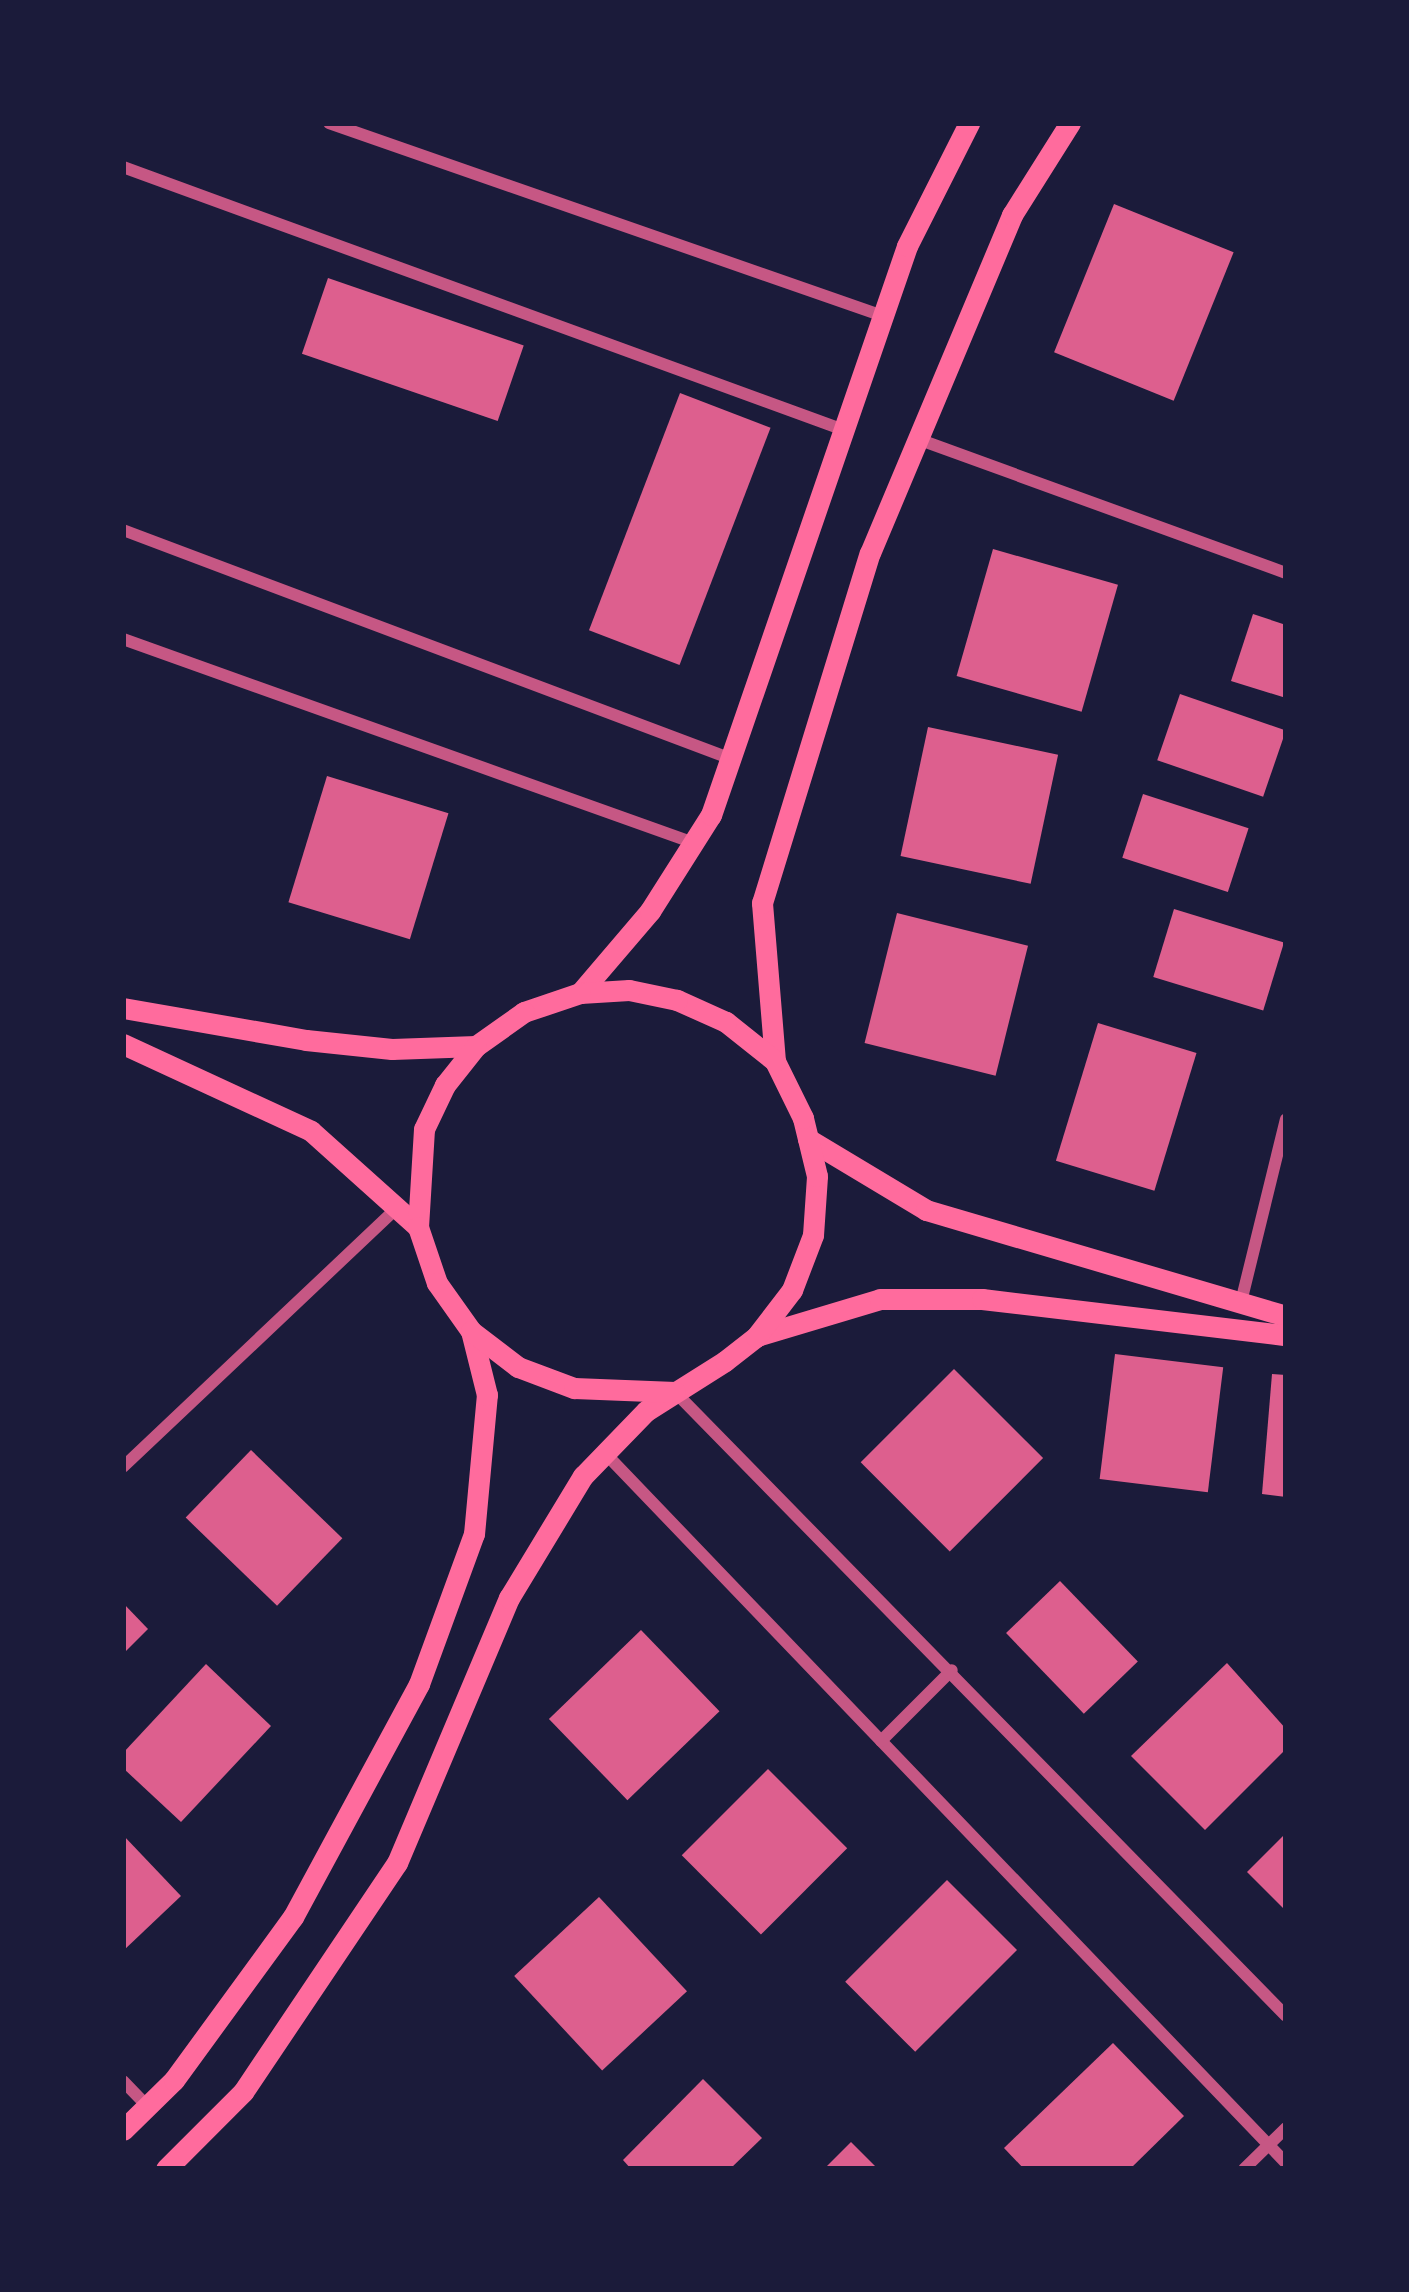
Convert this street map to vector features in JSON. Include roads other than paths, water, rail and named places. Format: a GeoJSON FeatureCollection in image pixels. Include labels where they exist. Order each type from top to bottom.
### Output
{"type":"FeatureCollection","features":[{"type":"Feature","properties":{"kind":"main road"},"geometry":{"type":"LineString","coordinates":[[580,993],[695,844],[907,246],[969,123]]}},
{"type":"Feature","properties":{"kind":"main road"},"geometry":{"type":"LineString","coordinates":[[166,2169],[243,2092],[397,1863],[509,1598],[602,1450],[756,1336],[792,1290],[813,1234],[817,1176],[808,1139],[776,1061],[762,903],[914,438],[1012,215],[1070,123]]}},
{"type":"Feature","properties":{"kind":"main road"},"geometry":{"type":"LineString","coordinates":[[675,1392],[574,1388],[518,1367],[472,1331],[437,1283],[418,1227],[415,1178],[424,1130],[445,1084],[476,1046],[524,1012],[580,993],[629,990],[677,1000],[726,1022],[776,1061]]}},
{"type":"Feature","properties":{"kind":"main road"},"geometry":{"type":"LineString","coordinates":[[123,1008],[327,1042],[476,1046]]}},
{"type":"Feature","properties":{"kind":"main road"},"geometry":{"type":"LineString","coordinates":[[123,1045],[311,1132],[400,1205],[418,1227]]}},
{"type":"Feature","properties":{"kind":"main road"},"geometry":{"type":"LineString","coordinates":[[808,1139],[926,1210],[1286,1316]]}},
{"type":"Feature","properties":{"kind":"main road"},"geometry":{"type":"LineString","coordinates":[[756,1336],[880,1299],[982,1299],[1286,1335]]}},
{"type":"Feature","properties":{"kind":"main road"},"geometry":{"type":"LineString","coordinates":[[123,2130],[147,2106],[293,1917],[419,1684],[473,1534],[487,1396],[472,1331]]}},
{"type":"Feature","properties":{"kind":"street"},"geometry":{"type":"LineString","coordinates":[[329,123],[883,316]]}},
{"type":"Feature","properties":{"kind":"street"},"geometry":{"type":"LineString","coordinates":[[123,167],[845,431]]}},
{"type":"Feature","properties":{"kind":"street"},"geometry":{"type":"LineString","coordinates":[[914,438],[1286,573]]}},
{"type":"Feature","properties":{"kind":"street"},"geometry":{"type":"LineString","coordinates":[[123,530],[729,758]]}},
{"type":"Feature","properties":{"kind":"street"},"geometry":{"type":"LineString","coordinates":[[123,639],[695,844]]}},
{"type":"Feature","properties":{"kind":"street"},"geometry":{"type":"LineString","coordinates":[[1241,1302],[1286,1119]]}},
{"type":"Feature","properties":{"kind":"street"},"geometry":{"type":"LineString","coordinates":[[123,1467],[400,1205]]}},
{"type":"Feature","properties":{"kind":"street"},"geometry":{"type":"LineString","coordinates":[[675,1392],[1286,2016]]}},
{"type":"Feature","properties":{"kind":"street"},"geometry":{"type":"LineString","coordinates":[[602,1450],[1286,2163]]}},
{"type":"Feature","properties":{"kind":"street"},"geometry":{"type":"LineString","coordinates":[[881,1741],[952,1670]]}},
{"type":"Feature","properties":{"kind":"street"},"geometry":{"type":"LineString","coordinates":[[123,2081],[147,2106]]}},
{"type":"Feature","properties":{"kind":"street"},"geometry":{"type":"LineString","coordinates":[[1244,2169],[1286,2128]]}}]}
